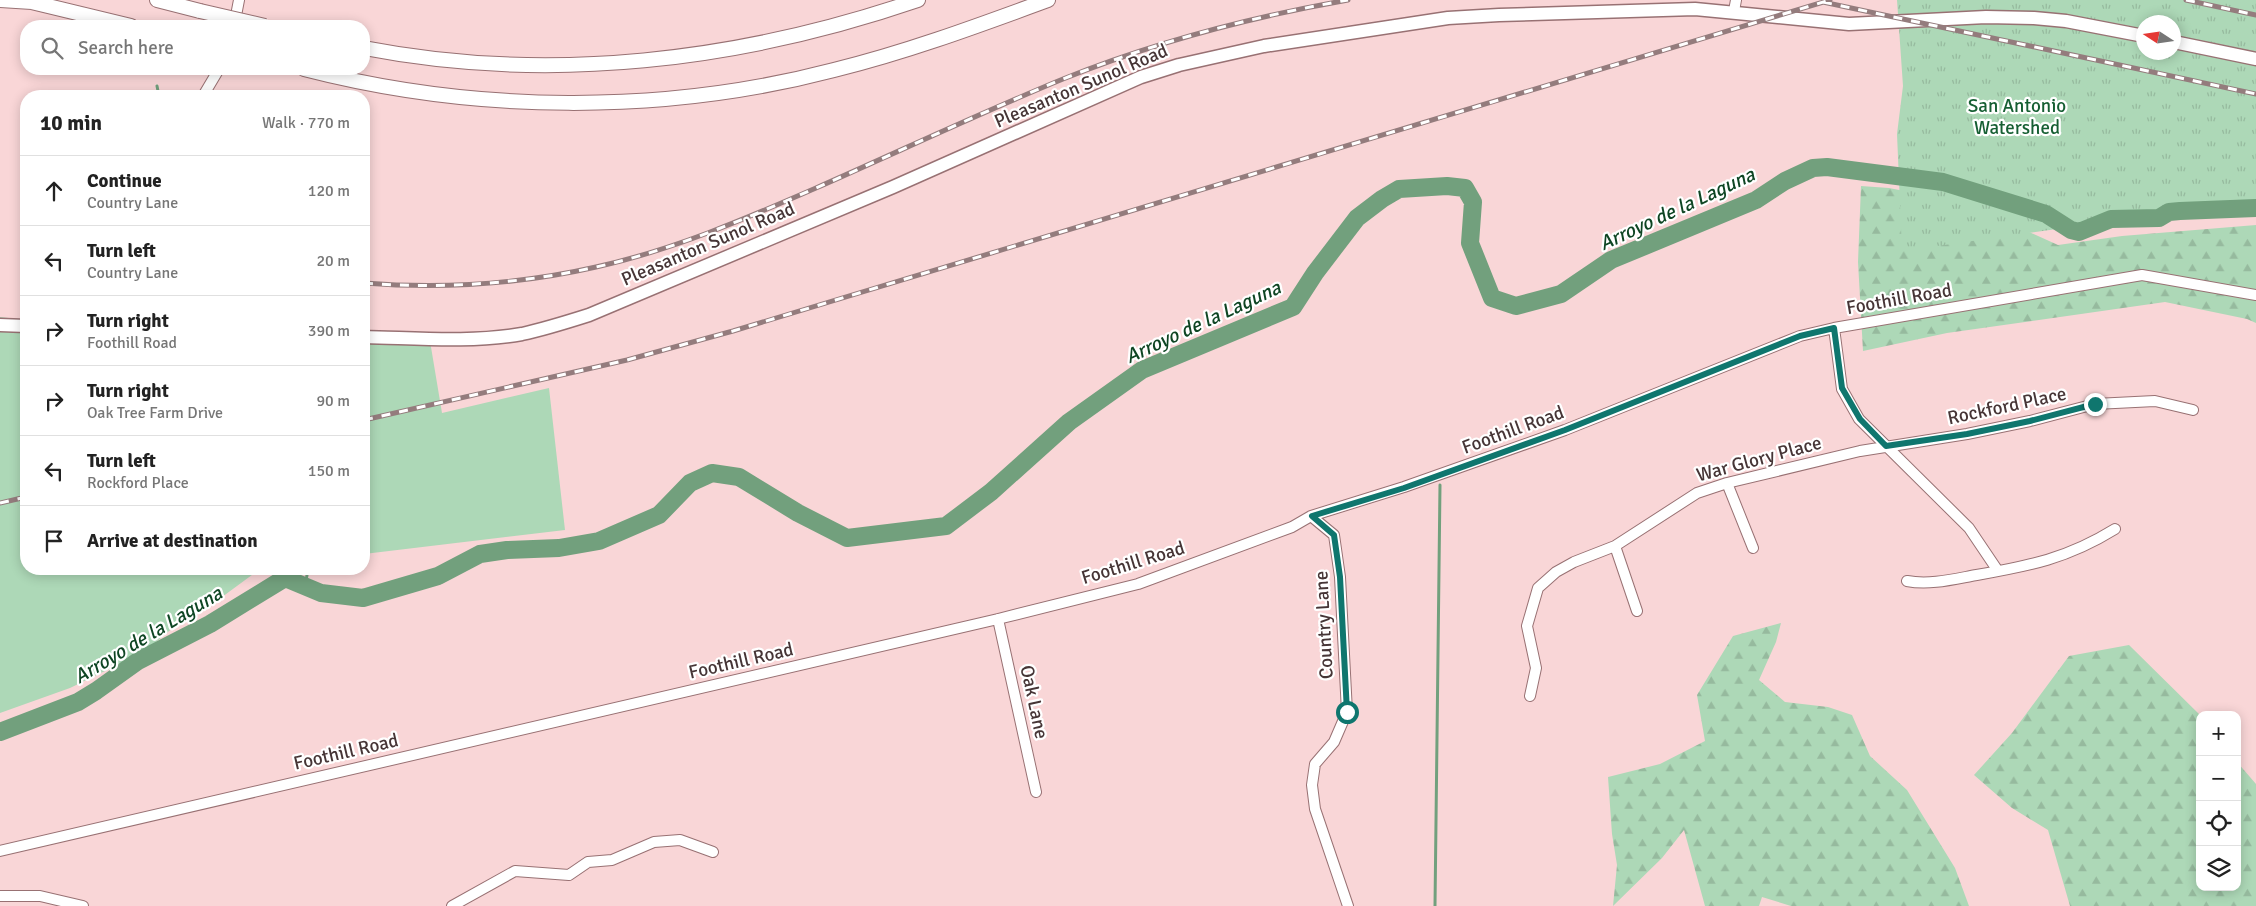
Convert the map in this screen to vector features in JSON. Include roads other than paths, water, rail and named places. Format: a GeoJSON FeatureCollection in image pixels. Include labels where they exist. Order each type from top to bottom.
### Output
{"type":"FeatureCollection","features":[{"type":"Feature","properties":{"kind":"highway"},"geometry":{"type":"LineString","coordinates":[[0,0],[37,3]]}},
{"type":"Feature","properties":{"kind":"highway"},"geometry":{"type":"LineString","coordinates":[[23,0],[106,20]]}},
{"type":"Feature","properties":{"kind":"highway"},"geometry":{"type":"LineString","coordinates":[[157,0],[239,20]]}},
{"type":"Feature","properties":{"kind":"highway"},"geometry":{"type":"LineString","coordinates":[[178,0],[200,11]]}},
{"type":"Feature","properties":{"kind":"highway"},"geometry":{"type":"LineString","coordinates":[[370,49],[393,54],[457,61],[516,65],[639,62],[761,44],[823,30],[918,0]]}},
{"type":"Feature","properties":{"kind":"highway"},"geometry":{"type":"LineString","coordinates":[[332,75],[388,87],[454,96],[515,101],[641,100],[704,95],[784,81],[886,56],[1048,0]]}},
{"type":"Feature","properties":{"kind":"main road","name":"Pleasanton Sunol Road"},"geometry":{"type":"LineString","coordinates":[[370,337],[487,338],[521,334],[556,326],[589,315],[884,191],[1113,89],[1179,65],[1221,54],[1448,18],[1735,6],[1850,24],[1986,17],[2034,18],[2066,21],[2136,34]]}},
{"type":"Feature","properties":{"kind":"main road"},"geometry":{"type":"LineString","coordinates":[[2181,43],[2256,59]]}},
{"type":"Feature","properties":{"kind":"main road"},"geometry":{"type":"LineString","coordinates":[[0,325],[20,326]]}},
{"type":"Feature","properties":{"kind":"street"},"geometry":{"type":"LineString","coordinates":[[235,20],[239,0]]}},
{"type":"Feature","properties":{"kind":"street"},"geometry":{"type":"LineString","coordinates":[[207,90],[215,75]]}},
{"type":"Feature","properties":{"kind":"street","name":"Foothill Road"},"geometry":{"type":"LineString","coordinates":[[0,851],[998,619],[1138,584],[1292,526],[1312,516],[1470,465],[1565,430],[1800,336],[1834,328],[2142,275],[2256,295]]}},
{"type":"Feature","properties":{"kind":"street"},"geometry":{"type":"LineString","coordinates":[[1834,328],[1842,388],[1860,419],[1969,528],[1998,571]]}},
{"type":"Feature","properties":{"kind":"street","name":"Rockford Place"},"geometry":{"type":"LineString","coordinates":[[1886,446],[1967,434],[2030,421],[2095,404],[2155,401],[2193,410]]}},
{"type":"Feature","properties":{"kind":"street","name":"War Glory Place"},"geometry":{"type":"LineString","coordinates":[[1530,696],[1536,668],[1527,626],[1538,588],[1556,572],[1574,562],[1614,546],[1696,493],[1727,483],[1886,446]]}},
{"type":"Feature","properties":{"kind":"street"},"geometry":{"type":"LineString","coordinates":[[1727,483],[1753,548]]}},
{"type":"Feature","properties":{"kind":"street","name":"Country Lane"},"geometry":{"type":"LineString","coordinates":[[1312,516],[1334,535],[1340,577],[1347,712],[1334,742],[1315,764],[1312,785],[1315,809],[1348,906]]}},
{"type":"Feature","properties":{"kind":"street"},"geometry":{"type":"LineString","coordinates":[[1907,581],[1919,583],[1942,581],[1998,571],[2058,557],[2088,546],[2114,529]]}},
{"type":"Feature","properties":{"kind":"street"},"geometry":{"type":"LineString","coordinates":[[1614,546],[1637,611]]}},
{"type":"Feature","properties":{"kind":"street","name":"Oak Lane"},"geometry":{"type":"LineString","coordinates":[[998,619],[1036,792]]}},
{"type":"Feature","properties":{"kind":"street"},"geometry":{"type":"LineString","coordinates":[[452,906],[515,871],[569,875],[588,862],[612,860],[654,842],[680,840],[713,852]]}},
{"type":"Feature","properties":{"kind":"street"},"geometry":{"type":"LineString","coordinates":[[0,896],[40,896],[83,906]]}},
{"type":"Feature","properties":{"kind":"waterway"},"geometry":{"type":"LineString","coordinates":[[157,86],[158,90]]}},
{"type":"Feature","properties":{"kind":"waterway","name":"Arroyo de la Laguna"},"geometry":{"type":"LineString","coordinates":[[0,732],[78,702],[138,661],[210,624],[285,578],[321,593],[363,598],[438,576],[480,554],[507,550],[559,548],[599,541],[659,515],[690,483],[712,473],[739,477],[798,513],[847,538],[946,526],[991,492],[1069,422],[1142,370],[1293,307],[1315,273],[1357,218],[1399,189],[1447,186],[1465,188],[1473,202],[1470,243],[1492,298],[1516,306],[1561,294],[1611,260],[1756,200],[1785,181],[1813,168],[1827,167],[1943,182],[2046,214],[2071,230],[2079,232],[2111,219],[2159,218],[2169,212],[2180,211],[2256,208]]}},
{"type":"Feature","properties":{"kind":"waterway"},"geometry":{"type":"LineString","coordinates":[[1435,906],[1440,485]]}},
{"type":"Feature","properties":{"kind":"waterway"},"geometry":{"type":"LineString","coordinates":[[305,587],[307,575]]}},
{"type":"Feature","properties":{"kind":"railway"},"geometry":{"type":"LineString","coordinates":[[370,283],[451,285],[539,278],[596,267],[653,252],[735,222],[1001,105],[1133,53],[1275,14],[1348,0]]}},
{"type":"Feature","properties":{"kind":"railway"},"geometry":{"type":"LineString","coordinates":[[370,419],[627,360],[733,331],[1830,0]]}},
{"type":"Feature","properties":{"kind":"railway"},"geometry":{"type":"LineString","coordinates":[[2186,0],[2256,15]]}},
{"type":"Feature","properties":{"kind":"railway"},"geometry":{"type":"LineString","coordinates":[[1823,2],[2256,94]]}},
{"type":"Feature","properties":{"kind":"railway"},"geometry":{"type":"LineString","coordinates":[[0,503],[20,498]]}},
{"type":"Feature","properties":{"kind":"park label","name":"San Antonio Watershed"},"geometry":{"type":"Point","coordinates":[2017,117]}}]}
